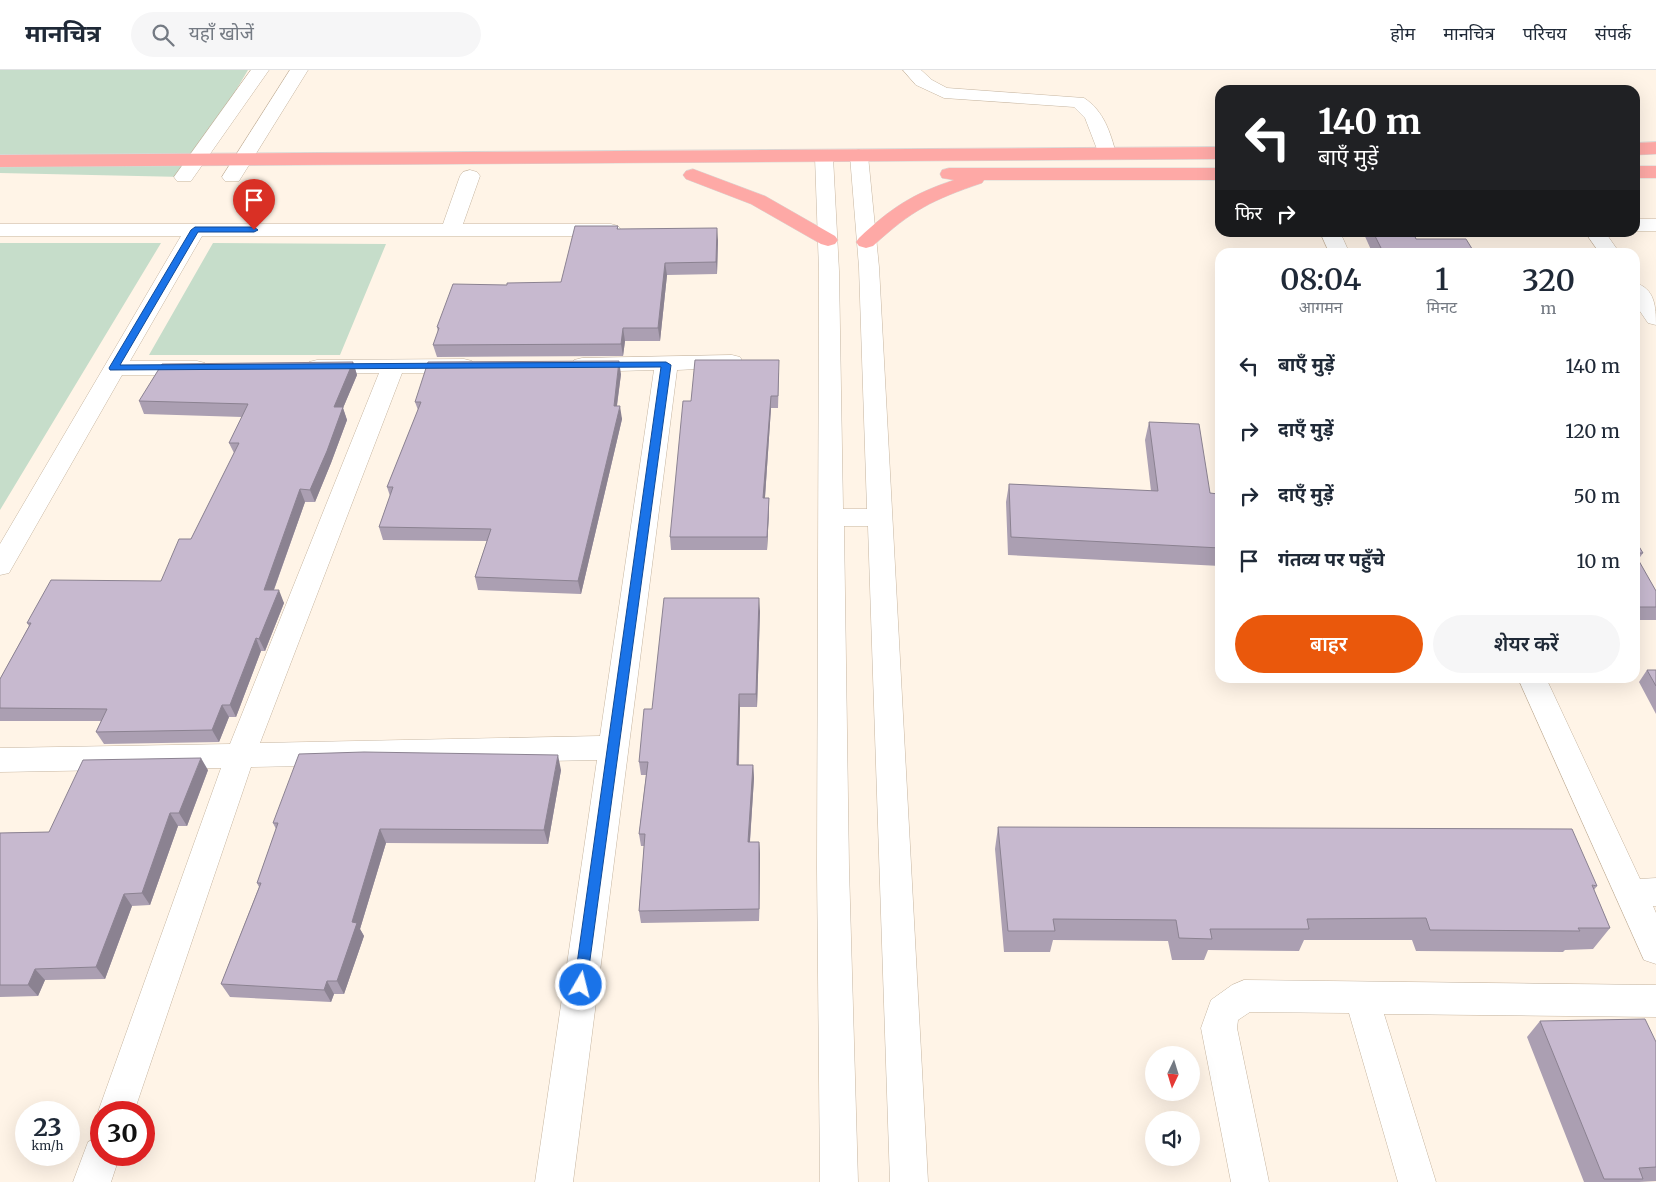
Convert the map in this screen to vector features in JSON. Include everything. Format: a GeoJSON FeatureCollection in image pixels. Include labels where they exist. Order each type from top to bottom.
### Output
{"type":"FeatureCollection","features":[{"type":"Feature","properties":{"kind":"main road"},"geometry":{"type":"LineString","coordinates":[[1640,149],[1656,148]]}},
{"type":"Feature","properties":{"kind":"main road"},"geometry":{"type":"LineString","coordinates":[[0,161],[242,160],[818,169],[867,168],[1108,153],[1215,153]]}},
{"type":"Feature","properties":{"kind":"main road"},"geometry":{"type":"LineString","coordinates":[[1640,172],[1656,172]]}},
{"type":"Feature","properties":{"kind":"main road"},"geometry":{"type":"LineString","coordinates":[[931,174],[1215,174]]}},
{"type":"Feature","properties":{"kind":"main road"},"geometry":{"type":"LineString","coordinates":[[866,242],[900,212],[914,203],[944,189],[991,174]]}},
{"type":"Feature","properties":{"kind":"main road"},"geometry":{"type":"LineString","coordinates":[[0,177],[583,175]]}},
{"type":"Feature","properties":{"kind":"main road"},"geometry":{"type":"LineString","coordinates":[[673,175],[740,175]]}},
{"type":"Feature","properties":{"kind":"main road"},"geometry":{"type":"LineString","coordinates":[[693,175],[758,200],[828,240]]}},
{"type":"Feature","properties":{"kind":"street"},"geometry":{"type":"LineString","coordinates":[[184,177],[260,70]]}},
{"type":"Feature","properties":{"kind":"street"},"geometry":{"type":"LineString","coordinates":[[232,176],[299,70]]}},
{"type":"Feature","properties":{"kind":"street"},"geometry":{"type":"LineString","coordinates":[[912,70],[916,77],[944,93],[1078,102],[1088,107],[1094,116],[1108,153]]}},
{"type":"Feature","properties":{"kind":"street"},"geometry":{"type":"LineString","coordinates":[[839,1182],[831,517],[849,283],[866,242],[867,168]]}},
{"type":"Feature","properties":{"kind":"street"},"geometry":{"type":"LineString","coordinates":[[818,169],[828,240],[849,283],[880,518],[909,1182]]}},
{"type":"Feature","properties":{"kind":"street"},"geometry":{"type":"LineString","coordinates":[[451,230],[470,176]]}},
{"type":"Feature","properties":{"kind":"street"},"geometry":{"type":"LineString","coordinates":[[1640,225],[1656,225]]}},
{"type":"Feature","properties":{"kind":"street"},"geometry":{"type":"LineString","coordinates":[[0,230],[627,230]]}},
{"type":"Feature","properties":{"kind":"street"},"geometry":{"type":"LineString","coordinates":[[0,566],[113,368],[195,230]]}},
{"type":"Feature","properties":{"kind":"street"},"geometry":{"type":"LineString","coordinates":[[1598,237],[1606,248]]}},
{"type":"Feature","properties":{"kind":"street"},"geometry":{"type":"LineString","coordinates":[[1640,296],[1656,318]]}},
{"type":"Feature","properties":{"kind":"street"},"geometry":{"type":"LineString","coordinates":[[559,365],[666,365],[757,360]]}},
{"type":"Feature","properties":{"kind":"street"},"geometry":{"type":"LineString","coordinates":[[554,1182],[666,365]]}},
{"type":"Feature","properties":{"kind":"street"},"geometry":{"type":"LineString","coordinates":[[120,1101],[240,756],[393,366]]}},
{"type":"Feature","properties":{"kind":"street"},"geometry":{"type":"LineString","coordinates":[[293,367],[480,366]]}},
{"type":"Feature","properties":{"kind":"street"},"geometry":{"type":"LineString","coordinates":[[113,368],[223,368]]}},
{"type":"Feature","properties":{"kind":"street"},"geometry":{"type":"LineString","coordinates":[[831,517],[880,518]]}},
{"type":"Feature","properties":{"kind":"street"},"geometry":{"type":"LineString","coordinates":[[1535,683],[1643,892],[1656,949]]}},
{"type":"Feature","properties":{"kind":"street"},"geometry":{"type":"LineString","coordinates":[[0,760],[614,748]]}},
{"type":"Feature","properties":{"kind":"street"},"geometry":{"type":"LineString","coordinates":[[1250,1182],[1219,1028],[1223,1010],[1244,996],[1362,999],[1656,1001]]}},
{"type":"Feature","properties":{"kind":"street"},"geometry":{"type":"LineString","coordinates":[[1362,999],[1417,1182]]}},
{"type":"Feature","properties":{"kind":"street"},"geometry":{"type":"LineString","coordinates":[[92,1182],[98,1166]]}},
{"type":"Feature","properties":{"kind":"green space"},"geometry":{"type":"Polygon","coordinates":[[[0,70],[248,70],[184,177],[0,173],[0,70]]]}},
{"type":"Feature","properties":{"kind":"green space"},"geometry":{"type":"Polygon","coordinates":[[[0,243],[161,243],[0,510],[0,243]]]}},
{"type":"Feature","properties":{"kind":"green space"},"geometry":{"type":"Polygon","coordinates":[[[213,243],[386,244],[340,355],[149,355],[213,243]]]}},
{"type":"Feature","properties":{"kind":"building"},"geometry":{"type":"Polygon","coordinates":[[[575,226],[618,226],[617,229],[717,228],[716,262],[665,263],[658,328],[623,328],[621,344],[433,345],[439,328],[437,327],[453,284],[507,285],[507,283],[561,282],[575,226]]]}},
{"type":"Feature","properties":{"kind":"building"},"geometry":{"type":"Polygon","coordinates":[[[1376,237],[1466,239],[1472,248],[1381,248],[1376,237]]]}},
{"type":"Feature","properties":{"kind":"building"},"geometry":{"type":"Polygon","coordinates":[[[695,360],[779,360],[778,396],[771,396],[763,498],[769,498],[767,537],[670,537],[683,401],[691,401],[695,360]]]}},
{"type":"Feature","properties":{"kind":"building"},"geometry":{"type":"Polygon","coordinates":[[[619,361],[614,406],[620,406],[578,581],[475,577],[491,529],[379,527],[393,487],[387,487],[421,402],[415,402],[428,362],[619,361]]]}},
{"type":"Feature","properties":{"kind":"building"},"geometry":{"type":"Polygon","coordinates":[[[353,362],[334,407],[343,407],[327,451],[310,490],[300,489],[264,590],[279,590],[259,639],[256,638],[230,705],[222,705],[212,730],[96,732],[107,709],[0,708],[0,679],[31,623],[27,623],[51,580],[161,581],[179,539],[191,539],[239,443],[229,443],[248,404],[139,401],[162,364],[353,362]]]}},
{"type":"Feature","properties":{"kind":"building"},"geometry":{"type":"Polygon","coordinates":[[[1149,422],[1199,424],[1210,493],[1215,494],[1215,548],[1011,537],[1009,484],[1158,491],[1149,422]]]}},
{"type":"Feature","properties":{"kind":"building"},"geometry":{"type":"Polygon","coordinates":[[[1640,563],[1656,591],[1656,607],[1640,607],[1640,563]]]}},
{"type":"Feature","properties":{"kind":"building"},"geometry":{"type":"Polygon","coordinates":[[[664,598],[759,598],[756,694],[739,694],[737,765],[753,765],[748,842],[759,842],[759,909],[639,911],[645,834],[639,834],[648,762],[639,762],[644,709],[652,709],[664,598]]]}},
{"type":"Feature","properties":{"kind":"building"},"geometry":{"type":"Polygon","coordinates":[[[1647,670],[1656,670],[1656,686],[1647,670]]]}},
{"type":"Feature","properties":{"kind":"building"},"geometry":{"type":"Polygon","coordinates":[[[364,752],[558,755],[544,830],[380,829],[352,922],[357,923],[337,981],[327,981],[324,990],[221,984],[261,883],[257,883],[278,823],[273,823],[299,754],[364,752]]]}},
{"type":"Feature","properties":{"kind":"building"},"geometry":{"type":"Polygon","coordinates":[[[201,758],[179,813],[170,813],[142,893],[124,894],[96,967],[35,969],[28,985],[0,985],[0,833],[49,832],[83,760],[201,758]]]}},
{"type":"Feature","properties":{"kind":"building"},"geometry":{"type":"Polygon","coordinates":[[[998,827],[1572,829],[1597,886],[1592,885],[1610,928],[1578,928],[1580,931],[1430,930],[1426,918],[1307,919],[1309,929],[1210,929],[1212,939],[1179,938],[1176,920],[1053,919],[1055,931],[1008,931],[998,827]]]}},
{"type":"Feature","properties":{"kind":"building"},"geometry":{"type":"Polygon","coordinates":[[[1645,1019],[1656,1042],[1656,1167],[1639,1168],[1643,1179],[1604,1179],[1540,1021],[1645,1019]]]}},
{"type":"Feature","properties":{"kind":"route"},"geometry":{"type":"LineString","coordinates":[[254,230],[195,230],[113,368],[666,365],[581,985]]}}]}
